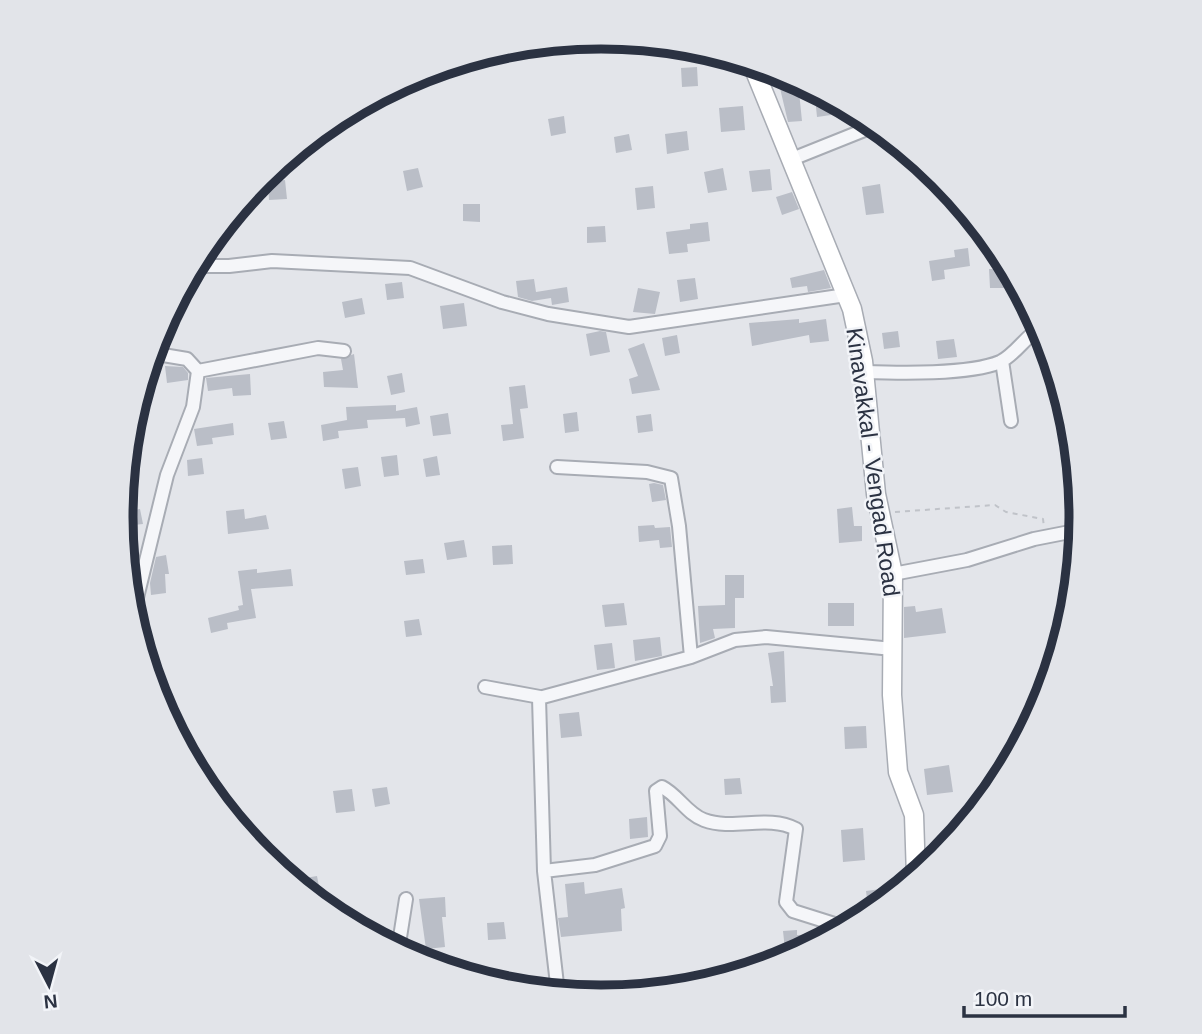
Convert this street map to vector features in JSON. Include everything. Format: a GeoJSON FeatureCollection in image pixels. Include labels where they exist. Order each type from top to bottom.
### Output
{"type":"FeatureCollection","features":[{"type":"Feature","properties":{"kind":"main road","name":"Kinavakkal - Vengad Road"},"geometry":{"type":"LineString","coordinates":[[757,76],[852,309],[864,372],[880,512],[893,574],[898,772],[914,815],[916,864]]}},
{"type":"Feature","properties":{"kind":"street"},"geometry":{"type":"LineString","coordinates":[[792,159],[864,130]]}},
{"type":"Feature","properties":{"kind":"street"},"geometry":{"type":"LineString","coordinates":[[206,266],[272,261],[410,268],[502,302],[548,314],[629,327],[846,295]]}},
{"type":"Feature","properties":{"kind":"street"},"geometry":{"type":"LineString","coordinates":[[864,372],[930,372],[1002,361],[1031,333]]}},
{"type":"Feature","properties":{"kind":"street"},"geometry":{"type":"LineString","coordinates":[[198,371],[318,348],[344,351]]}},
{"type":"Feature","properties":{"kind":"street"},"geometry":{"type":"LineString","coordinates":[[162,356],[187,359],[198,371]]}},
{"type":"Feature","properties":{"kind":"street"},"geometry":{"type":"LineString","coordinates":[[1002,361],[1011,421]]}},
{"type":"Feature","properties":{"kind":"street"},"geometry":{"type":"LineString","coordinates":[[139,590],[167,475],[193,407],[198,371]]}},
{"type":"Feature","properties":{"kind":"street"},"geometry":{"type":"LineString","coordinates":[[557,467],[647,472],[671,478],[679,526],[691,657]]}},
{"type":"Feature","properties":{"kind":"street"},"geometry":{"type":"LineString","coordinates":[[893,574],[967,560],[1069,532]]}},
{"type":"Feature","properties":{"kind":"street"},"geometry":{"type":"LineString","coordinates":[[485,687],[540,697],[691,657],[736,640],[766,637],[893,649]]}},
{"type":"Feature","properties":{"kind":"street"},"geometry":{"type":"LineString","coordinates":[[540,697],[544,871],[557,983]]}},
{"type":"Feature","properties":{"kind":"street"},"geometry":{"type":"LineString","coordinates":[[544,871],[595,865],[655,846],[660,836],[656,791],[662,787],[676,794],[689,810],[704,820],[761,822],[788,825],[796,830],[786,902],[793,911],[832,923]]}},
{"type":"Feature","properties":{"kind":"street"},"geometry":{"type":"LineString","coordinates":[[400,939],[406,900]]}},
{"type":"Feature","properties":{"kind":"path"},"geometry":{"type":"LineString","coordinates":[[880,512],[995,505],[1006,512],[1042,519],[1046,537]]}},
{"type":"Feature","properties":{"kind":"building"},"geometry":{"type":"Polygon","coordinates":[[[697,67],[698,86],[682,87],[681,68],[697,67]]]}},
{"type":"Feature","properties":{"kind":"building"},"geometry":{"type":"Polygon","coordinates":[[[779,85],[799,93],[802,121],[788,122],[779,85]]]}},
{"type":"Feature","properties":{"kind":"building"},"geometry":{"type":"Polygon","coordinates":[[[815,101],[830,109],[831,115],[817,117],[815,101]]]}},
{"type":"Feature","properties":{"kind":"building"},"geometry":{"type":"Polygon","coordinates":[[[743,106],[745,130],[721,132],[719,108],[743,106]]]}},
{"type":"Feature","properties":{"kind":"building"},"geometry":{"type":"Polygon","coordinates":[[[564,116],[566,133],[551,136],[548,119],[564,116]]]}},
{"type":"Feature","properties":{"kind":"building"},"geometry":{"type":"Polygon","coordinates":[[[687,131],[689,150],[667,154],[665,134],[687,131]]]}},
{"type":"Feature","properties":{"kind":"building"},"geometry":{"type":"Polygon","coordinates":[[[629,134],[632,150],[616,153],[614,137],[629,134]]]}},
{"type":"Feature","properties":{"kind":"building"},"geometry":{"type":"Polygon","coordinates":[[[418,168],[423,187],[407,191],[403,171],[418,168]]]}},
{"type":"Feature","properties":{"kind":"building"},"geometry":{"type":"Polygon","coordinates":[[[723,168],[727,190],[708,193],[704,172],[723,168]]]}},
{"type":"Feature","properties":{"kind":"building"},"geometry":{"type":"Polygon","coordinates":[[[770,169],[772,190],[752,192],[749,171],[770,169]]]}},
{"type":"Feature","properties":{"kind":"building"},"geometry":{"type":"Polygon","coordinates":[[[285,180],[287,199],[269,200],[268,188],[275,181],[285,180]]]}},
{"type":"Feature","properties":{"kind":"building"},"geometry":{"type":"Polygon","coordinates":[[[880,184],[884,213],[866,215],[862,187],[880,184]]]}},
{"type":"Feature","properties":{"kind":"building"},"geometry":{"type":"Polygon","coordinates":[[[653,186],[655,208],[637,210],[635,188],[653,186]]]}},
{"type":"Feature","properties":{"kind":"building"},"geometry":{"type":"Polygon","coordinates":[[[792,192],[799,209],[782,215],[776,197],[792,192]]]}},
{"type":"Feature","properties":{"kind":"building"},"geometry":{"type":"Polygon","coordinates":[[[463,204],[480,204],[480,222],[463,221],[463,204]]]}},
{"type":"Feature","properties":{"kind":"building"},"geometry":{"type":"Polygon","coordinates":[[[708,222],[710,241],[687,244],[688,252],[669,254],[666,232],[690,229],[690,224],[708,222]]]}},
{"type":"Feature","properties":{"kind":"building"},"geometry":{"type":"Polygon","coordinates":[[[605,226],[606,242],[587,243],[587,227],[605,226]]]}},
{"type":"Feature","properties":{"kind":"building"},"geometry":{"type":"Polygon","coordinates":[[[968,248],[970,266],[944,270],[945,279],[932,281],[929,261],[955,257],[954,250],[968,248]]]}},
{"type":"Feature","properties":{"kind":"building"},"geometry":{"type":"Polygon","coordinates":[[[989,269],[997,269],[1008,288],[990,288],[989,269]]]}},
{"type":"Feature","properties":{"kind":"building"},"geometry":{"type":"Polygon","coordinates":[[[824,270],[831,288],[808,292],[807,286],[792,288],[790,278],[824,270]]]}},
{"type":"Feature","properties":{"kind":"building"},"geometry":{"type":"Polygon","coordinates":[[[695,278],[698,299],[680,302],[677,280],[695,278]]]}},
{"type":"Feature","properties":{"kind":"building"},"geometry":{"type":"Polygon","coordinates":[[[534,279],[536,292],[567,287],[569,302],[552,305],[551,298],[532,301],[518,297],[516,281],[534,279]]]}},
{"type":"Feature","properties":{"kind":"building"},"geometry":{"type":"Polygon","coordinates":[[[402,282],[404,298],[387,300],[385,284],[402,282]]]}},
{"type":"Feature","properties":{"kind":"building"},"geometry":{"type":"Polygon","coordinates":[[[638,288],[660,292],[655,314],[633,312],[638,288]]]}},
{"type":"Feature","properties":{"kind":"building"},"geometry":{"type":"Polygon","coordinates":[[[362,298],[365,314],[345,318],[342,302],[362,298]]]}},
{"type":"Feature","properties":{"kind":"building"},"geometry":{"type":"Polygon","coordinates":[[[464,303],[467,326],[443,329],[440,306],[464,303]]]}},
{"type":"Feature","properties":{"kind":"building"},"geometry":{"type":"Polygon","coordinates":[[[799,319],[799,323],[826,319],[829,341],[810,343],[809,335],[752,346],[749,323],[799,319]]]}},
{"type":"Feature","properties":{"kind":"building"},"geometry":{"type":"Polygon","coordinates":[[[898,331],[900,347],[884,349],[882,333],[898,331]]]}},
{"type":"Feature","properties":{"kind":"building"},"geometry":{"type":"Polygon","coordinates":[[[606,332],[610,352],[590,356],[586,334],[606,332]]]}},
{"type":"Feature","properties":{"kind":"building"},"geometry":{"type":"Polygon","coordinates":[[[677,335],[680,353],[665,356],[662,338],[677,335]]]}},
{"type":"Feature","properties":{"kind":"building"},"geometry":{"type":"Polygon","coordinates":[[[954,339],[957,357],[938,359],[936,341],[954,339]]]}},
{"type":"Feature","properties":{"kind":"building"},"geometry":{"type":"Polygon","coordinates":[[[644,343],[660,390],[632,394],[629,379],[638,376],[628,349],[644,343]]]}},
{"type":"Feature","properties":{"kind":"building"},"geometry":{"type":"Polygon","coordinates":[[[354,354],[358,388],[324,387],[323,372],[343,370],[341,359],[354,354]]]}},
{"type":"Feature","properties":{"kind":"building"},"geometry":{"type":"Polygon","coordinates":[[[165,366],[183,367],[188,373],[188,380],[167,383],[165,366]]]}},
{"type":"Feature","properties":{"kind":"building"},"geometry":{"type":"Polygon","coordinates":[[[402,373],[405,392],[391,395],[387,376],[402,373]]]}},
{"type":"Feature","properties":{"kind":"building"},"geometry":{"type":"Polygon","coordinates":[[[250,374],[251,395],[233,396],[232,388],[208,391],[206,378],[250,374]]]}},
{"type":"Feature","properties":{"kind":"building"},"geometry":{"type":"Polygon","coordinates":[[[525,385],[528,408],[520,409],[524,438],[503,441],[501,425],[513,424],[509,387],[525,385]]]}},
{"type":"Feature","properties":{"kind":"building"},"geometry":{"type":"Polygon","coordinates":[[[396,405],[396,411],[417,407],[420,424],[406,427],[405,418],[367,420],[368,428],[338,431],[339,438],[323,441],[321,425],[347,420],[346,407],[396,405]]]}},
{"type":"Feature","properties":{"kind":"building"},"geometry":{"type":"Polygon","coordinates":[[[577,412],[579,431],[565,433],[563,414],[577,412]]]}},
{"type":"Feature","properties":{"kind":"building"},"geometry":{"type":"Polygon","coordinates":[[[448,413],[451,434],[433,436],[430,416],[448,413]]]}},
{"type":"Feature","properties":{"kind":"building"},"geometry":{"type":"Polygon","coordinates":[[[651,414],[653,431],[638,433],[636,416],[651,414]]]}},
{"type":"Feature","properties":{"kind":"building"},"geometry":{"type":"Polygon","coordinates":[[[284,421],[287,438],[271,440],[268,423],[284,421]]]}},
{"type":"Feature","properties":{"kind":"building"},"geometry":{"type":"Polygon","coordinates":[[[233,423],[234,435],[212,438],[213,444],[197,446],[194,429],[233,423]]]}},
{"type":"Feature","properties":{"kind":"building"},"geometry":{"type":"Polygon","coordinates":[[[397,455],[399,475],[384,477],[381,457],[397,455]]]}},
{"type":"Feature","properties":{"kind":"building"},"geometry":{"type":"Polygon","coordinates":[[[437,456],[440,475],[426,477],[423,459],[437,456]]]}},
{"type":"Feature","properties":{"kind":"building"},"geometry":{"type":"Polygon","coordinates":[[[202,458],[204,474],[188,476],[187,460],[202,458]]]}},
{"type":"Feature","properties":{"kind":"building"},"geometry":{"type":"Polygon","coordinates":[[[358,467],[361,486],[345,489],[342,469],[358,467]]]}},
{"type":"Feature","properties":{"kind":"building"},"geometry":{"type":"Polygon","coordinates":[[[649,484],[663,485],[666,500],[652,502],[649,484]]]}},
{"type":"Feature","properties":{"kind":"building"},"geometry":{"type":"Polygon","coordinates":[[[852,507],[854,526],[862,526],[862,541],[839,543],[837,509],[852,507]]]}},
{"type":"Feature","properties":{"kind":"building"},"geometry":{"type":"Polygon","coordinates":[[[140,509],[143,524],[133,525],[133,510],[140,509]]]}},
{"type":"Feature","properties":{"kind":"building"},"geometry":{"type":"Polygon","coordinates":[[[244,509],[245,519],[266,515],[269,529],[228,534],[226,511],[244,509]]]}},
{"type":"Feature","properties":{"kind":"building"},"geometry":{"type":"Polygon","coordinates":[[[654,525],[655,528],[670,527],[672,547],[660,548],[659,540],[639,542],[638,526],[654,525]]]}},
{"type":"Feature","properties":{"kind":"building"},"geometry":{"type":"Polygon","coordinates":[[[464,540],[467,557],[447,560],[444,543],[464,540]]]}},
{"type":"Feature","properties":{"kind":"building"},"geometry":{"type":"Polygon","coordinates":[[[512,545],[513,564],[493,565],[492,546],[512,545]]]}},
{"type":"Feature","properties":{"kind":"building"},"geometry":{"type":"Polygon","coordinates":[[[166,555],[169,574],[165,574],[166,593],[151,595],[150,583],[156,557],[166,555]]]}},
{"type":"Feature","properties":{"kind":"building"},"geometry":{"type":"Polygon","coordinates":[[[423,559],[425,573],[406,575],[404,561],[423,559]]]}},
{"type":"Feature","properties":{"kind":"building"},"geometry":{"type":"Polygon","coordinates":[[[257,569],[257,573],[291,569],[293,586],[251,589],[256,618],[227,623],[228,629],[211,633],[208,618],[239,610],[238,606],[243,605],[238,571],[257,569]]]}},
{"type":"Feature","properties":{"kind":"building"},"geometry":{"type":"Polygon","coordinates":[[[725,575],[744,575],[744,598],[735,598],[735,628],[713,629],[715,638],[700,643],[698,606],[725,605],[725,575]]]}},
{"type":"Feature","properties":{"kind":"building"},"geometry":{"type":"Polygon","coordinates":[[[624,603],[627,625],[605,627],[602,605],[624,603]]]}},
{"type":"Feature","properties":{"kind":"building"},"geometry":{"type":"Polygon","coordinates":[[[828,603],[854,603],[854,626],[828,626],[828,603]]]}},
{"type":"Feature","properties":{"kind":"building"},"geometry":{"type":"Polygon","coordinates":[[[915,606],[916,612],[942,608],[946,633],[904,638],[904,607],[915,606]]]}},
{"type":"Feature","properties":{"kind":"building"},"geometry":{"type":"Polygon","coordinates":[[[419,619],[422,635],[406,637],[404,621],[419,619]]]}},
{"type":"Feature","properties":{"kind":"building"},"geometry":{"type":"Polygon","coordinates":[[[660,637],[662,656],[635,661],[633,640],[660,637]]]}},
{"type":"Feature","properties":{"kind":"building"},"geometry":{"type":"Polygon","coordinates":[[[612,643],[615,668],[597,670],[594,645],[612,643]]]}},
{"type":"Feature","properties":{"kind":"building"},"geometry":{"type":"Polygon","coordinates":[[[784,651],[786,702],[771,703],[770,686],[773,686],[768,653],[784,651]]]}},
{"type":"Feature","properties":{"kind":"building"},"geometry":{"type":"Polygon","coordinates":[[[579,712],[582,736],[561,738],[559,714],[579,712]]]}},
{"type":"Feature","properties":{"kind":"building"},"geometry":{"type":"Polygon","coordinates":[[[866,726],[867,748],[845,749],[844,727],[866,726]]]}},
{"type":"Feature","properties":{"kind":"building"},"geometry":{"type":"Polygon","coordinates":[[[949,765],[953,792],[927,795],[924,769],[949,765]]]}},
{"type":"Feature","properties":{"kind":"building"},"geometry":{"type":"Polygon","coordinates":[[[740,778],[742,794],[725,795],[724,779],[740,778]]]}},
{"type":"Feature","properties":{"kind":"building"},"geometry":{"type":"Polygon","coordinates":[[[387,787],[390,804],[375,807],[372,789],[387,787]]]}},
{"type":"Feature","properties":{"kind":"building"},"geometry":{"type":"Polygon","coordinates":[[[352,789],[355,811],[336,813],[333,791],[352,789]]]}},
{"type":"Feature","properties":{"kind":"building"},"geometry":{"type":"Polygon","coordinates":[[[647,817],[648,837],[630,839],[629,819],[647,817]]]}},
{"type":"Feature","properties":{"kind":"building"},"geometry":{"type":"Polygon","coordinates":[[[863,828],[865,860],[843,862],[841,830],[863,828]]]}},
{"type":"Feature","properties":{"kind":"building"},"geometry":{"type":"Polygon","coordinates":[[[317,876],[320,891],[316,888],[304,878],[317,876]]]}},
{"type":"Feature","properties":{"kind":"building"},"geometry":{"type":"Polygon","coordinates":[[[584,882],[585,894],[622,888],[625,908],[621,909],[622,931],[561,937],[558,918],[568,917],[565,884],[584,882]]]}},
{"type":"Feature","properties":{"kind":"building"},"geometry":{"type":"Polygon","coordinates":[[[881,889],[881,891],[867,901],[866,891],[881,889]]]}},
{"type":"Feature","properties":{"kind":"building"},"geometry":{"type":"Polygon","coordinates":[[[445,897],[446,917],[442,917],[445,947],[426,949],[419,899],[445,897]]]}},
{"type":"Feature","properties":{"kind":"building"},"geometry":{"type":"Polygon","coordinates":[[[504,922],[506,939],[488,940],[487,923],[504,922]]]}},
{"type":"Feature","properties":{"kind":"building"},"geometry":{"type":"Polygon","coordinates":[[[797,930],[797,935],[812,935],[785,947],[783,931],[797,930]]]}}]}
